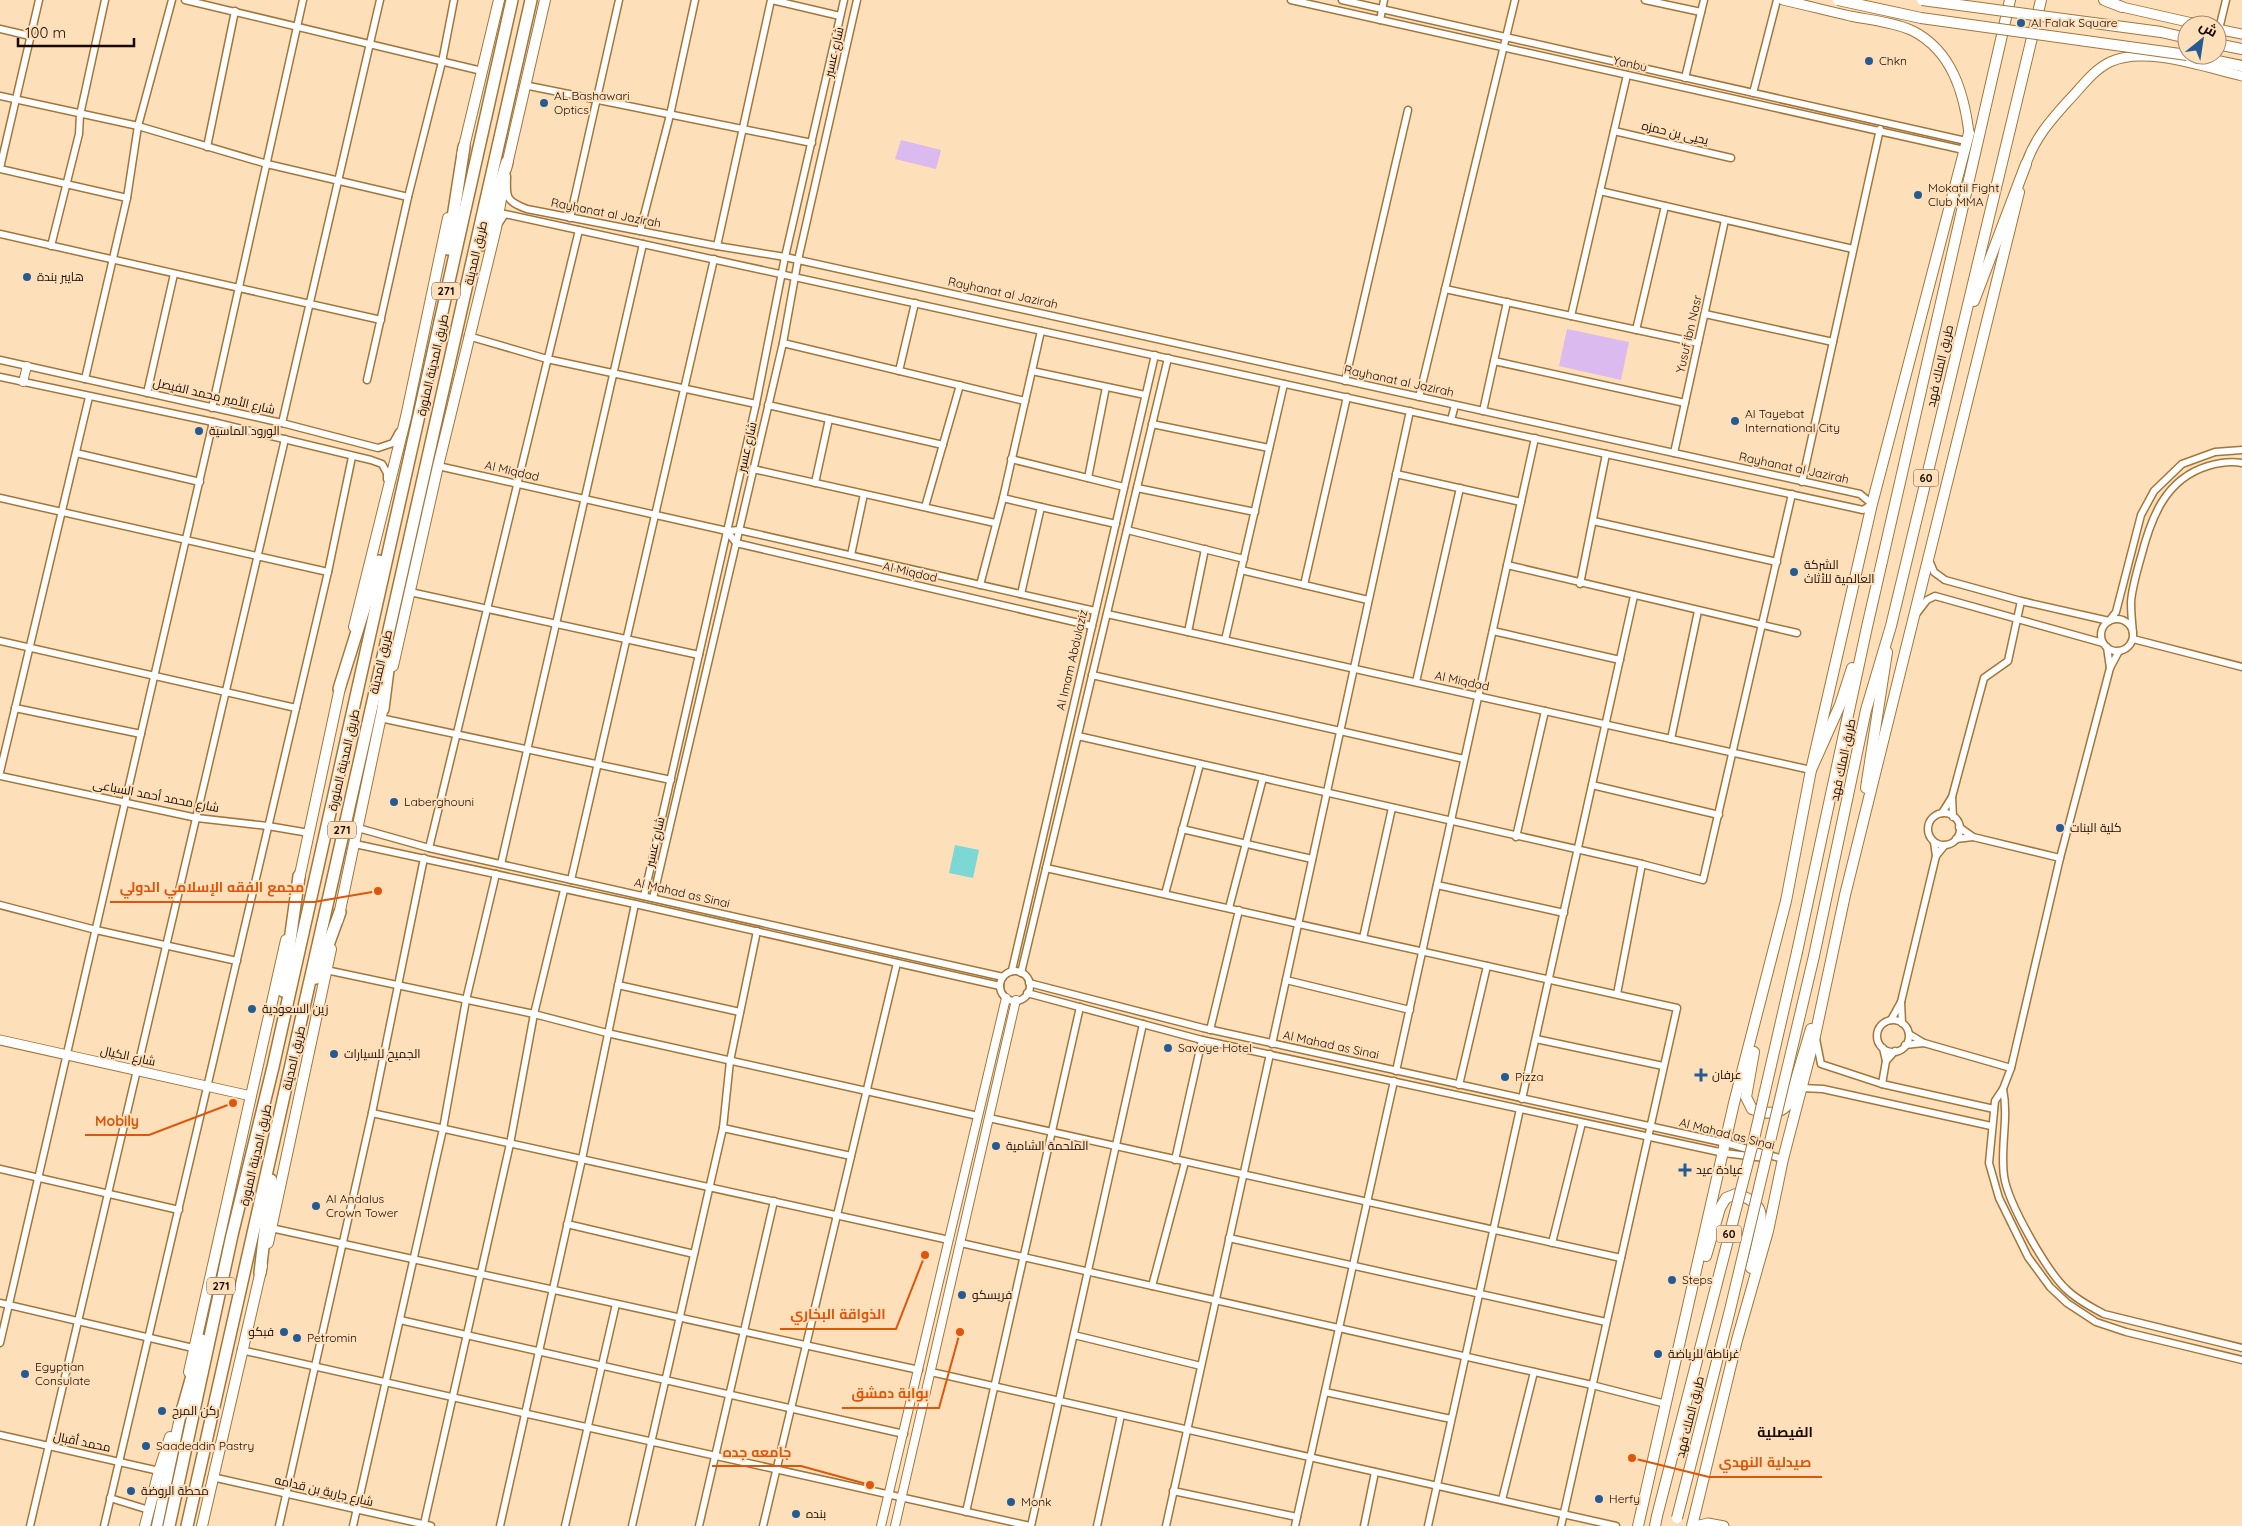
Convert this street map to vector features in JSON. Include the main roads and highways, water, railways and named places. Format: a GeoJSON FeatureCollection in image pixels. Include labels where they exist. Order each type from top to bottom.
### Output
{"type":"FeatureCollection","features":[{"type":"Feature","properties":{"kind":"highway","name":"طريق المدينة المنورة"},"geometry":{"type":"LineString","coordinates":[[169,1526],[232,1235],[273,1067],[512,0]]}},
{"type":"Feature","properties":{"kind":"highway","name":"طريق المدينة المنورة"},"geometry":{"type":"LineString","coordinates":[[187,1526],[530,0]]}},
{"type":"Feature","properties":{"kind":"highway"},"geometry":{"type":"LineString","coordinates":[[433,352],[464,147]]}},
{"type":"Feature","properties":{"kind":"highway"},"geometry":{"type":"LineString","coordinates":[[455,330],[507,162]]}},
{"type":"Feature","properties":{"kind":"highway"},"geometry":{"type":"LineString","coordinates":[[340,689],[404,481]]}},
{"type":"Feature","properties":{"kind":"highway"},"geometry":{"type":"LineString","coordinates":[[382,713],[400,576]]}},
{"type":"Feature","properties":{"kind":"highway"},"geometry":{"type":"LineString","coordinates":[[273,1067],[299,876]]}},
{"type":"Feature","properties":{"kind":"highway"},"geometry":{"type":"LineString","coordinates":[[301,1022],[340,912]]}},
{"type":"Feature","properties":{"kind":"highway"},"geometry":{"type":"LineString","coordinates":[[260,1273],[280,1114]]}},
{"type":"Feature","properties":{"kind":"highway"},"geometry":{"type":"LineString","coordinates":[[181,1415],[232,1235]]}},
{"type":"Feature","properties":{"kind":"main road"},"geometry":{"type":"LineString","coordinates":[[156,1526],[181,1415],[193,1348],[251,1096],[364,580],[406,418],[426,315],[498,0]]}},
{"type":"Feature","properties":{"kind":"main road","name":"طريق المدينة"},"geometry":{"type":"LineString","coordinates":[[202,1526],[271,1228],[326,970],[356,844],[382,713],[468,336],[496,228],[507,162],[545,0]]}},
{"type":"Feature","properties":{"kind":"main road"},"geometry":{"type":"LineString","coordinates":[[1638,1526],[1725,1148],[1786,901],[1811,770],[1872,504],[1966,142],[1966,109],[1953,71],[1927,40],[1911,30],[1885,22],[1783,0]]}},
{"type":"Feature","properties":{"kind":"main road"},"geometry":{"type":"LineString","coordinates":[[1838,0],[1921,18],[2177,53]]}},
{"type":"Feature","properties":{"kind":"main road"},"geometry":{"type":"LineString","coordinates":[[1922,0],[2177,36]]}},
{"type":"Feature","properties":{"kind":"main road","name":"طريق الملك فهد"},"geometry":{"type":"LineString","coordinates":[[1656,1521],[1754,1139],[1797,952],[1867,627],[2010,0]]}},
{"type":"Feature","properties":{"kind":"main road","name":"طريق الملك فهد"},"geometry":{"type":"LineString","coordinates":[[1676,1522],[1730,1310],[1814,956],[1866,710],[1891,626],[2040,0]]}},
{"type":"Feature","properties":{"kind":"main road"},"geometry":{"type":"LineString","coordinates":[[2104,0],[2122,7],[2177,20]]}},
{"type":"Feature","properties":{"kind":"main road"},"geometry":{"type":"LineString","coordinates":[[2227,31],[2242,34]]}},
{"type":"Feature","properties":{"kind":"main road"},"geometry":{"type":"LineString","coordinates":[[2227,46],[2242,49]]}},
{"type":"Feature","properties":{"kind":"main road"},"geometry":{"type":"LineString","coordinates":[[1959,339],[2032,146],[2050,121],[2092,76],[2111,61],[2138,55],[2182,62],[2242,76]]}},
{"type":"Feature","properties":{"kind":"main road"},"geometry":{"type":"LineString","coordinates":[[2227,63],[2242,66]]}},
{"type":"Feature","properties":{"kind":"main road"},"geometry":{"type":"LineString","coordinates":[[1737,1340],[1768,1231],[1783,1159],[1815,1036],[1857,846],[2026,164]]}},
{"type":"Feature","properties":{"kind":"main road"},"geometry":{"type":"LineString","coordinates":[[1857,846],[1891,626]]}},
{"type":"Feature","properties":{"kind":"main road"},"geometry":{"type":"LineString","coordinates":[[1811,770],[1840,705],[1867,627]]}},
{"type":"Feature","properties":{"kind":"main road"},"geometry":{"type":"LineString","coordinates":[[1764,991],[1746,1097],[1752,1109],[1766,1114],[1785,1109],[1789,1103],[1805,1045],[1825,990]]}},
{"type":"Feature","properties":{"kind":"main road","name":"شارع الكيال"},"geometry":{"type":"LineString","coordinates":[[0,1040],[251,1096]]}},
{"type":"Feature","properties":{"kind":"main road"},"geometry":{"type":"LineString","coordinates":[[1678,1350],[1720,1208],[1726,1198],[1736,1194],[1752,1201],[1760,1210],[1761,1220],[1737,1340],[1693,1526],[1708,1523],[1724,1526]]}},
{"type":"Feature","properties":{"kind":"main road"},"geometry":{"type":"LineString","coordinates":[[146,1526],[159,1471],[185,1391]]}},
{"type":"Feature","properties":{"kind":"main road","name":"طريق المدينة"},"geometry":{"type":"LineString","coordinates":[[205,1526],[212,1477]]}},
{"type":"Feature","properties":{"kind":"water"},"geometry":{"type":"Polygon","coordinates":[[[955,845],[979,850],[973,878],[949,873],[955,845]]]}},
{"type":"Feature","properties":{"kind":"place","name":"Al Falak Square"},"geometry":{"type":"Point","coordinates":[2021,23]}},
{"type":"Feature","properties":{"kind":"place","name":"Chkn"},"geometry":{"type":"Point","coordinates":[1869,61]}},
{"type":"Feature","properties":{"kind":"place","name":"AL Bashawari Optics"},"geometry":{"type":"Point","coordinates":[544,103]}},
{"type":"Feature","properties":{"kind":"place","name":"Mokatil Fight Club MMA"},"geometry":{"type":"Point","coordinates":[1918,195]}},
{"type":"Feature","properties":{"kind":"place","name":"هايبر بندة"},"geometry":{"type":"Point","coordinates":[27,277]}},
{"type":"Feature","properties":{"kind":"place","name":"Al Tayebat International City"},"geometry":{"type":"Point","coordinates":[1735,421]}},
{"type":"Feature","properties":{"kind":"place","name":"الورود الماسية"},"geometry":{"type":"Point","coordinates":[199,431]}},
{"type":"Feature","properties":{"kind":"place","name":"الشركة العالمية للأثاث"},"geometry":{"type":"Point","coordinates":[1794,572]}},
{"type":"Feature","properties":{"kind":"place","name":"Laberghouni"},"geometry":{"type":"Point","coordinates":[394,802]}},
{"type":"Feature","properties":{"kind":"place","name":"كلية البنات"},"geometry":{"type":"Point","coordinates":[2060,828]}},
{"type":"Feature","properties":{"kind":"place","name":"مجمع الفقه الإسلامي الدولي"},"geometry":{"type":"Point","coordinates":[378,891]}},
{"type":"Feature","properties":{"kind":"place","name":"زين السعودية"},"geometry":{"type":"Point","coordinates":[252,1009]}},
{"type":"Feature","properties":{"kind":"place","name":"Savoye Hotel"},"geometry":{"type":"Point","coordinates":[1168,1048]}},
{"type":"Feature","properties":{"kind":"place","name":"الجميح للسيارات"},"geometry":{"type":"Point","coordinates":[334,1054]}},
{"type":"Feature","properties":{"kind":"place","name":"عرفان"},"geometry":{"type":"Point","coordinates":[1701,1075]}},
{"type":"Feature","properties":{"kind":"place","name":"Pizza"},"geometry":{"type":"Point","coordinates":[1505,1077]}},
{"type":"Feature","properties":{"kind":"place","name":"Mobily"},"geometry":{"type":"Point","coordinates":[233,1103]}},
{"type":"Feature","properties":{"kind":"place","name":"الملحمة الشامية"},"geometry":{"type":"Point","coordinates":[996,1146]}},
{"type":"Feature","properties":{"kind":"place","name":"عيادة عيد"},"geometry":{"type":"Point","coordinates":[1685,1170]}},
{"type":"Feature","properties":{"kind":"place","name":"Al Andalus Crown Tower"},"geometry":{"type":"Point","coordinates":[316,1206]}},
{"type":"Feature","properties":{"kind":"place","name":"الذواقة البخاري"},"geometry":{"type":"Point","coordinates":[925,1255]}},
{"type":"Feature","properties":{"kind":"place","name":"Steps"},"geometry":{"type":"Point","coordinates":[1672,1280]}},
{"type":"Feature","properties":{"kind":"place","name":"فريسكو"},"geometry":{"type":"Point","coordinates":[962,1295]}},
{"type":"Feature","properties":{"kind":"place","name":"فبكو"},"geometry":{"type":"Point","coordinates":[284,1332]}},
{"type":"Feature","properties":{"kind":"place","name":"بوابة دمشق"},"geometry":{"type":"Point","coordinates":[960,1332]}},
{"type":"Feature","properties":{"kind":"place","name":"Petromin"},"geometry":{"type":"Point","coordinates":[297,1338]}},
{"type":"Feature","properties":{"kind":"place","name":"غرناطة للرياضة"},"geometry":{"type":"Point","coordinates":[1658,1354]}},
{"type":"Feature","properties":{"kind":"place","name":"Egyptian Consulate"},"geometry":{"type":"Point","coordinates":[25,1374]}},
{"type":"Feature","properties":{"kind":"place","name":"ركن المرح"},"geometry":{"type":"Point","coordinates":[162,1411]}},
{"type":"Feature","properties":{"kind":"place","name":"Saadeddin Pastry"},"geometry":{"type":"Point","coordinates":[146,1446]}},
{"type":"Feature","properties":{"kind":"place","name":"صيدلية النهدي"},"geometry":{"type":"Point","coordinates":[1632,1458]}},
{"type":"Feature","properties":{"kind":"place","name":"جامعه جده"},"geometry":{"type":"Point","coordinates":[870,1485]}},
{"type":"Feature","properties":{"kind":"place","name":"محطة الروضة"},"geometry":{"type":"Point","coordinates":[131,1491]}},
{"type":"Feature","properties":{"kind":"place","name":"Herfy"},"geometry":{"type":"Point","coordinates":[1599,1499]}},
{"type":"Feature","properties":{"kind":"place","name":"Monk"},"geometry":{"type":"Point","coordinates":[1011,1502]}},
{"type":"Feature","properties":{"kind":"place","name":"بنده"},"geometry":{"type":"Point","coordinates":[796,1514]}},
{"type":"Feature","properties":{"kind":"district","name":"الفيصلية"},"geometry":{"type":"Point","coordinates":[1785,1432]}}]}
